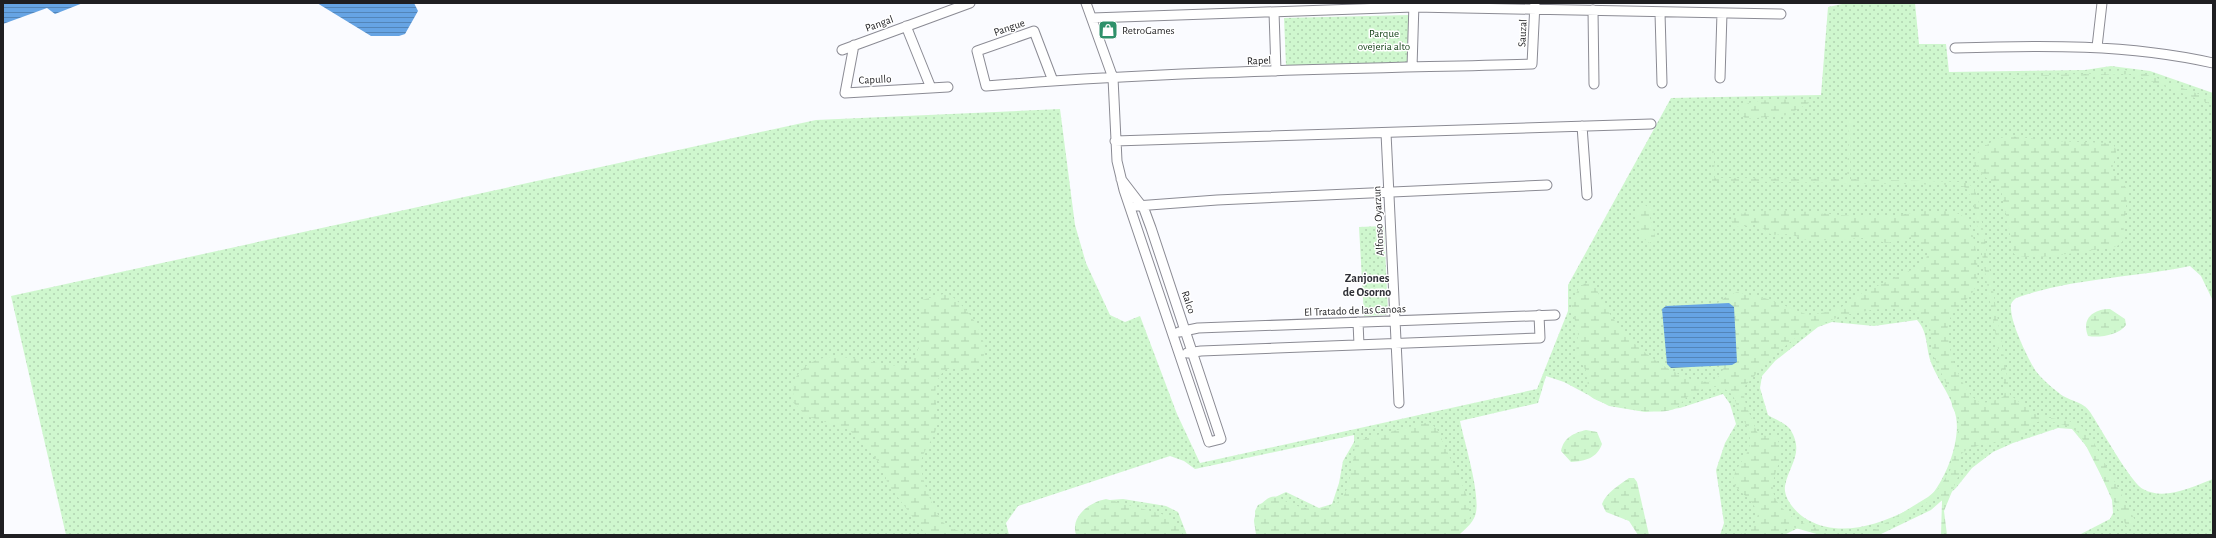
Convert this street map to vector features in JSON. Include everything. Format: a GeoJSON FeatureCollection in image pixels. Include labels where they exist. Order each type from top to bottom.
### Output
{"type":"FeatureCollection","features":[{"type":"Feature","properties":{"kind":"street","name":"Pangal"},"geometry":{"type":"LineString","coordinates":[[842,50],[970,3]]}},
{"type":"Feature","properties":{"kind":"street","name":"Ralco"},"geometry":{"type":"LineString","coordinates":[[1086,3],[1113,78],[1115,141],[1121,178],[1209,442],[1221,439],[1152,228],[1141,205],[1121,178]]}},
{"type":"Feature","properties":{"kind":"street"},"geometry":{"type":"LineString","coordinates":[[2097,47],[2102,3]]}},
{"type":"Feature","properties":{"kind":"street"},"geometry":{"type":"LineString","coordinates":[[1092,18],[1274,12],[1332,6],[1414,5],[1535,6],[1660,13],[1781,14]]}},
{"type":"Feature","properties":{"kind":"street"},"geometry":{"type":"LineString","coordinates":[[1412,68],[1414,5]]}},
{"type":"Feature","properties":{"kind":"street","name":"Sauzal"},"geometry":{"type":"LineString","coordinates":[[1532,64],[1535,6]]}},
{"type":"Feature","properties":{"kind":"street"},"geometry":{"type":"LineString","coordinates":[[1593,10],[1594,84]]}},
{"type":"Feature","properties":{"kind":"street"},"geometry":{"type":"LineString","coordinates":[[1274,12],[1276,71]]}},
{"type":"Feature","properties":{"kind":"street"},"geometry":{"type":"LineString","coordinates":[[1660,13],[1662,83]]}},
{"type":"Feature","properties":{"kind":"street"},"geometry":{"type":"LineString","coordinates":[[1720,78],[1722,13]]}},
{"type":"Feature","properties":{"kind":"street"},"geometry":{"type":"LineString","coordinates":[[906,26],[931,88]]}},
{"type":"Feature","properties":{"kind":"street","name":"Pangue"},"geometry":{"type":"LineString","coordinates":[[986,86],[977,51],[1034,31],[1053,81]]}},
{"type":"Feature","properties":{"kind":"street","name":"Capullo"},"geometry":{"type":"LineString","coordinates":[[854,45],[845,93],[948,87]]}},
{"type":"Feature","properties":{"kind":"street"},"geometry":{"type":"LineString","coordinates":[[1954,48],[2026,46],[2097,47],[2173,54],[2213,63]]}},
{"type":"Feature","properties":{"kind":"street","name":"Rapel"},"geometry":{"type":"LineString","coordinates":[[986,86],[1053,81],[1276,71],[1532,64]]}},
{"type":"Feature","properties":{"kind":"street"},"geometry":{"type":"LineString","coordinates":[[1115,141],[1386,134],[1651,124]]}},
{"type":"Feature","properties":{"kind":"street"},"geometry":{"type":"LineString","coordinates":[[1582,126],[1587,195]]}},
{"type":"Feature","properties":{"kind":"street","name":"Alfonso Oyarzun"},"geometry":{"type":"LineString","coordinates":[[1386,134],[1399,403]]}},
{"type":"Feature","properties":{"kind":"street"},"geometry":{"type":"LineString","coordinates":[[1130,207],[1141,205],[1389,192],[1546,186]]}},
{"type":"Feature","properties":{"kind":"street"},"geometry":{"type":"LineString","coordinates":[[1180,355],[1192,352],[1540,338],[1540,315]]}},
{"type":"Feature","properties":{"kind":"street","name":"El Tratado de las Canoas"},"geometry":{"type":"LineString","coordinates":[[1172,333],[1185,330],[1555,315]]}},
{"type":"Feature","properties":{"kind":"street"},"geometry":{"type":"LineString","coordinates":[[1358,322],[1359,345]]}},
{"type":"Feature","properties":{"kind":"green space"},"geometry":{"type":"Polygon","coordinates":[[[1847,3],[1915,3],[1919,44],[1946,44],[1949,72],[2085,70],[2111,66],[2150,71],[2213,93],[2213,301],[2201,276],[2190,266],[2059,286],[2016,298],[2012,302],[2011,306],[2016,331],[2035,370],[2046,382],[2063,396],[2087,408],[2123,465],[2138,485],[2143,489],[2160,494],[2178,492],[2213,479],[2213,535],[2079,535],[2110,519],[2113,513],[2112,500],[2091,452],[2072,429],[2058,428],[2013,443],[1993,452],[1972,468],[1956,488],[1931,510],[1879,535],[1826,535],[1798,528],[1784,535],[1720,535],[1724,523],[1716,470],[1725,443],[1736,424],[1730,404],[1723,394],[1680,408],[1645,412],[1609,406],[1564,382],[1546,376],[1538,403],[1460,421],[1472,469],[1477,508],[1472,522],[1459,535],[1256,535],[1255,511],[1258,505],[1286,492],[1319,508],[1332,504],[1339,483],[1343,461],[1354,442],[1354,435],[1195,469],[1184,461],[1170,456],[1018,506],[1006,523],[1009,535],[66,535],[11,296],[816,120],[1060,109],[1075,225],[1086,263],[1110,315],[1125,322],[1140,316],[1177,414],[1200,463],[1537,389],[1568,311],[1568,285],[1671,98],[1821,95],[1828,7],[1847,3]],[[1917,320],[1874,326],[1832,322],[1818,327],[1775,361],[1762,376],[1760,388],[1768,415],[1783,423],[1790,429],[1796,445],[1795,458],[1785,486],[1786,496],[1795,510],[1808,520],[1832,528],[1844,529],[1870,525],[1925,502],[1939,485],[1950,462],[1956,438],[1956,417],[1952,403],[1932,365],[1925,335],[1917,320]]]}},
{"type":"Feature","properties":{"kind":"green space","name":"Parque ovejeria alto"},"geometry":{"type":"Polygon","coordinates":[[[1409,15],[1408,64],[1286,66],[1284,18],[1409,15]]]}},
{"type":"Feature","properties":{"kind":"green space"},"geometry":{"type":"Polygon","coordinates":[[[2125,70],[2148,75],[2213,98],[2213,105],[2132,74],[2012,78],[2012,76],[2087,74],[2125,70]]]}},
{"type":"Feature","properties":{"kind":"green space"},"geometry":{"type":"Polygon","coordinates":[[[1808,100],[1809,103],[1787,115],[1746,119],[1738,112],[1741,107],[1748,103],[1758,101],[1808,100]]]}},
{"type":"Feature","properties":{"kind":"green space"},"geometry":{"type":"Polygon","coordinates":[[[1849,120],[1851,120],[1850,179],[1963,182],[1969,184],[1974,189],[1978,198],[2010,395],[2038,416],[2069,421],[2083,427],[2093,441],[2136,522],[2127,527],[2080,434],[2064,425],[2043,421],[2030,425],[2017,440],[1982,444],[1961,454],[1960,472],[1944,511],[1947,535],[1941,535],[1942,501],[1939,496],[1932,499],[1879,535],[1866,535],[1928,497],[1939,488],[1950,471],[1959,426],[1957,416],[1952,406],[1951,394],[1933,355],[1930,327],[1919,313],[1903,307],[1871,310],[1841,316],[1805,331],[1769,360],[1745,386],[1744,396],[1746,405],[1757,432],[1759,435],[1775,437],[1780,447],[1781,456],[1773,486],[1775,497],[1783,509],[1799,521],[1843,535],[1820,535],[1792,527],[1780,531],[1778,535],[1738,535],[1751,527],[1758,514],[1749,499],[1738,489],[1733,481],[1734,475],[1750,445],[1750,436],[1734,398],[1727,390],[1715,387],[1702,389],[1690,395],[1679,406],[1671,410],[1663,411],[1640,411],[1628,409],[1604,403],[1589,395],[1586,371],[1576,354],[1578,334],[1571,303],[1580,286],[1586,283],[1591,283],[1596,286],[1601,300],[1610,314],[1625,334],[1638,347],[1664,366],[1680,374],[1695,380],[1708,381],[1718,377],[1724,365],[1721,347],[1710,309],[1727,296],[1737,292],[1768,299],[1808,315],[1827,312],[1840,308],[1860,294],[1920,266],[1926,259],[1928,252],[1924,246],[1912,237],[1887,243],[1865,238],[1809,241],[1790,234],[1773,235],[1768,233],[1758,224],[1738,227],[1733,225],[1731,220],[1734,215],[1769,210],[1863,217],[1894,216],[1926,211],[1952,212],[1962,215],[1968,222],[1974,242],[1976,251],[1977,281],[1972,294],[1950,318],[1947,333],[1949,343],[1960,378],[1972,396],[1978,401],[1988,402],[2004,396],[2005,390],[1973,201],[1966,188],[1959,185],[1712,181],[1712,140],[1715,178],[1847,179],[1849,120]]]}},
{"type":"Feature","properties":{"kind":"green space"},"geometry":{"type":"Polygon","coordinates":[[[2009,136],[2054,141],[2111,143],[2116,148],[2116,156],[2112,171],[2128,190],[2122,243],[2117,246],[2047,256],[2033,257],[2014,254],[2001,190],[1979,172],[1975,165],[1977,153],[1982,148],[1996,140],[2009,136]]]}},
{"type":"Feature","properties":{"kind":"green space"},"geometry":{"type":"Polygon","coordinates":[[[1645,205],[1652,210],[1650,218],[1656,240],[1649,243],[1642,237],[1636,220],[1636,211],[1645,205]]]}},
{"type":"Feature","properties":{"kind":"green space"},"geometry":{"type":"Polygon","coordinates":[[[1384,226],[1388,312],[1386,315],[1364,316],[1359,227],[1384,226]]]}},
{"type":"Feature","properties":{"kind":"green space"},"geometry":{"type":"Polygon","coordinates":[[[947,293],[956,299],[972,318],[979,329],[983,340],[984,351],[982,362],[975,371],[954,368],[943,372],[939,378],[935,391],[937,425],[922,458],[921,465],[924,483],[932,504],[942,520],[946,525],[953,529],[975,535],[926,535],[888,484],[880,464],[860,440],[848,429],[806,416],[793,402],[793,386],[796,377],[814,361],[828,357],[844,357],[890,365],[902,365],[911,361],[919,347],[919,316],[922,300],[947,293]]]}},
{"type":"Feature","properties":{"kind":"green space"},"geometry":{"type":"Polygon","coordinates":[[[2104,309],[2110,309],[2125,319],[2126,325],[2119,331],[2109,335],[2098,337],[2088,336],[2086,324],[2090,316],[2104,309]]]}},
{"type":"Feature","properties":{"kind":"green space"},"geometry":{"type":"Polygon","coordinates":[[[1429,422],[1437,429],[1468,499],[1470,518],[1458,535],[1256,535],[1254,520],[1259,507],[1269,498],[1274,496],[1278,497],[1288,503],[1305,508],[1326,508],[1338,502],[1343,497],[1348,487],[1355,446],[1360,441],[1369,437],[1429,422]]]}},
{"type":"Feature","properties":{"kind":"green space"},"geometry":{"type":"Polygon","coordinates":[[[1586,430],[1597,432],[1602,444],[1600,449],[1594,456],[1586,460],[1571,462],[1561,451],[1562,446],[1570,436],[1586,430]]]}},
{"type":"Feature","properties":{"kind":"green space"},"geometry":{"type":"Polygon","coordinates":[[[1629,478],[1634,478],[1637,482],[1649,535],[1638,535],[1629,521],[1606,512],[1602,504],[1617,486],[1629,478]]]}},
{"type":"Feature","properties":{"kind":"green space"},"geometry":{"type":"Polygon","coordinates":[[[1106,499],[1169,516],[1178,525],[1183,535],[1076,535],[1076,522],[1083,511],[1094,503],[1106,499]]]}},
{"type":"Feature","properties":{"kind":"green space"},"geometry":{"type":"Polygon","coordinates":[[[1123,499],[1166,506],[1178,512],[1187,535],[1087,535],[1091,512],[1110,500],[1123,499]]]}},
{"type":"Feature","properties":{"kind":"water"},"geometry":{"type":"Polygon","coordinates":[[[3,3],[83,3],[55,14],[47,8],[3,24],[3,3]]]}},
{"type":"Feature","properties":{"kind":"water"},"geometry":{"type":"Polygon","coordinates":[[[317,3],[414,3],[418,11],[405,34],[399,36],[371,36],[317,3]]]}},
{"type":"Feature","properties":{"kind":"water"},"geometry":{"type":"Polygon","coordinates":[[[1729,303],[1734,307],[1737,362],[1732,365],[1671,368],[1667,364],[1662,309],[1666,306],[1729,303]]]}},
{"type":"Feature","properties":{"kind":"place","name":"RetroGames"},"geometry":{"type":"Point","coordinates":[1108,30]}},
{"type":"Feature","properties":{"kind":"district","name":"Zanjones de Osorno"},"geometry":{"type":"Point","coordinates":[1367,285]}}]}
